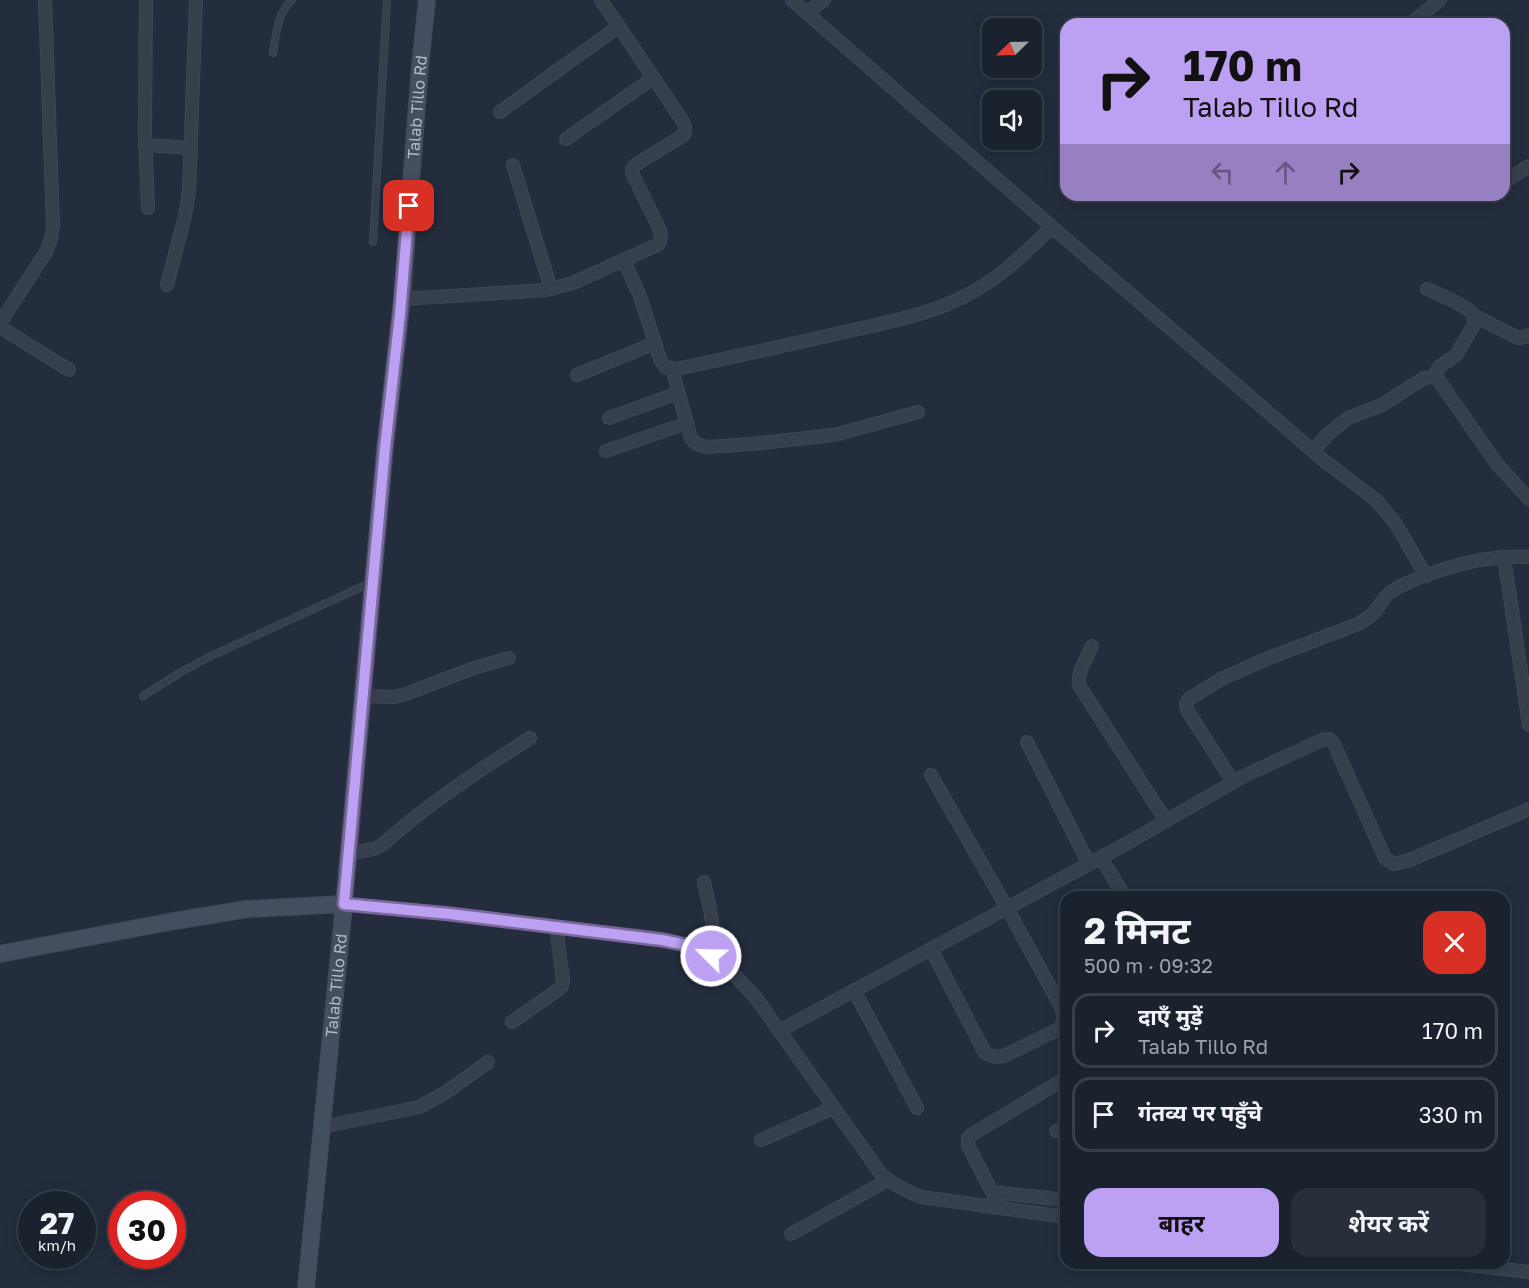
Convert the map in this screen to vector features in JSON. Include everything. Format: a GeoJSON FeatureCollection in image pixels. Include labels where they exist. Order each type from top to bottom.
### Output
{"type":"FeatureCollection","features":[{"type":"Feature","properties":{"kind":"main road","name":"Talab Tillo Rd"},"geometry":{"type":"LineString","coordinates":[[304,1287],[349,853],[385,448],[402,299],[427,0]]}},
{"type":"Feature","properties":{"kind":"main road"},"geometry":{"type":"LineString","coordinates":[[0,954],[219,913],[247,909],[344,904]]}},
{"type":"Feature","properties":{"kind":"street"},"geometry":{"type":"LineString","coordinates":[[45,0],[53,226],[46,252],[0,325],[69,370]]}},
{"type":"Feature","properties":{"kind":"street"},"geometry":{"type":"LineString","coordinates":[[146,0],[145,145],[148,208]]}},
{"type":"Feature","properties":{"kind":"street"},"geometry":{"type":"LineString","coordinates":[[167,285],[189,191],[196,0]]}},
{"type":"Feature","properties":{"kind":"street"},"geometry":{"type":"LineString","coordinates":[[402,299],[551,289],[573,284],[657,246],[661,242],[660,230],[633,175],[633,168],[684,135],[686,130],[682,120],[601,0]]}},
{"type":"Feature","properties":{"kind":"street"},"geometry":{"type":"LineString","coordinates":[[792,0],[1313,451],[1366,492],[1396,524],[1426,576]]}},
{"type":"Feature","properties":{"kind":"street"},"geometry":{"type":"LineString","coordinates":[[807,13],[824,0]]}},
{"type":"Feature","properties":{"kind":"street"},"geometry":{"type":"LineString","coordinates":[[1420,18],[1440,0]]}},
{"type":"Feature","properties":{"kind":"street"},"geometry":{"type":"LineString","coordinates":[[500,112],[618,27]]}},
{"type":"Feature","properties":{"kind":"street"},"geometry":{"type":"LineString","coordinates":[[566,139],[653,78]]}},
{"type":"Feature","properties":{"kind":"street"},"geometry":{"type":"LineString","coordinates":[[145,145],[190,148]]}},
{"type":"Feature","properties":{"kind":"street"},"geometry":{"type":"LineString","coordinates":[[513,165],[551,289]]}},
{"type":"Feature","properties":{"kind":"street"},"geometry":{"type":"LineString","coordinates":[[1510,178],[1529,166]]}},
{"type":"Feature","properties":{"kind":"street"},"geometry":{"type":"LineString","coordinates":[[624,261],[640,297],[663,364],[672,369],[897,320],[940,307],[982,287],[1009,267],[1052,227]]}},
{"type":"Feature","properties":{"kind":"street"},"geometry":{"type":"LineString","coordinates":[[1427,289],[1518,338],[1529,335]]}},
{"type":"Feature","properties":{"kind":"street"},"geometry":{"type":"LineString","coordinates":[[1434,377],[1439,368],[1452,358],[1474,326],[1473,315]]}},
{"type":"Feature","properties":{"kind":"street"},"geometry":{"type":"LineString","coordinates":[[577,375],[655,343]]}},
{"type":"Feature","properties":{"kind":"street"},"geometry":{"type":"LineString","coordinates":[[672,369],[691,438],[696,444],[706,447],[838,434],[918,412]]}},
{"type":"Feature","properties":{"kind":"street"},"geometry":{"type":"LineString","coordinates":[[1313,451],[1334,428],[1348,418],[1382,405],[1424,378],[1434,377],[1437,378],[1497,464],[1529,499]]}},
{"type":"Feature","properties":{"kind":"street"},"geometry":{"type":"LineString","coordinates":[[609,418],[678,393]]}},
{"type":"Feature","properties":{"kind":"street"},"geometry":{"type":"LineString","coordinates":[[606,451],[687,423]]}},
{"type":"Feature","properties":{"kind":"street"},"geometry":{"type":"LineString","coordinates":[[1504,556],[1529,725]]}},
{"type":"Feature","properties":{"kind":"street"},"geometry":{"type":"LineString","coordinates":[[1233,782],[1187,710],[1186,704],[1189,699],[1210,685],[1269,658],[1368,619],[1387,594],[1426,576],[1469,562],[1504,556],[1529,557]]}},
{"type":"Feature","properties":{"kind":"street"},"geometry":{"type":"LineString","coordinates":[[1092,646],[1078,677],[1081,689],[1166,821]]}},
{"type":"Feature","properties":{"kind":"street"},"geometry":{"type":"LineString","coordinates":[[363,696],[394,697],[406,694],[509,657]]}},
{"type":"Feature","properties":{"kind":"street"},"geometry":{"type":"LineString","coordinates":[[349,853],[374,849],[382,845],[459,784],[530,738]]}},
{"type":"Feature","properties":{"kind":"street"},"geometry":{"type":"LineString","coordinates":[[779,1031],[1101,858],[1233,782],[1322,740],[1329,739],[1334,744],[1386,858],[1394,864],[1410,860],[1529,809]]}},
{"type":"Feature","properties":{"kind":"street"},"geometry":{"type":"LineString","coordinates":[[1026,742],[1089,864]]}},
{"type":"Feature","properties":{"kind":"street"},"geometry":{"type":"LineString","coordinates":[[931,775],[1007,908],[1060,1007]]}},
{"type":"Feature","properties":{"kind":"street"},"geometry":{"type":"LineString","coordinates":[[1101,858],[1121,891]]}},
{"type":"Feature","properties":{"kind":"street"},"geometry":{"type":"LineString","coordinates":[[704,882],[712,920],[713,949],[756,998],[881,1174],[905,1191],[921,1197],[1060,1200]]}},
{"type":"Feature","properties":{"kind":"street"},"geometry":{"type":"LineString","coordinates":[[344,904],[450,914],[713,949]]}},
{"type":"Feature","properties":{"kind":"street"},"geometry":{"type":"LineString","coordinates":[[512,1022],[562,986],[556,927]]}},
{"type":"Feature","properties":{"kind":"street"},"geometry":{"type":"LineString","coordinates":[[931,950],[984,1053],[995,1057],[1004,1056],[1060,1027]]}},
{"type":"Feature","properties":{"kind":"street"},"geometry":{"type":"LineString","coordinates":[[854,990],[917,1108]]}},
{"type":"Feature","properties":{"kind":"street"},"geometry":{"type":"LineString","coordinates":[[322,1127],[419,1107],[445,1094],[488,1062]]}},
{"type":"Feature","properties":{"kind":"street"},"geometry":{"type":"LineString","coordinates":[[1060,1082],[971,1134],[968,1138],[968,1145],[996,1199],[1060,1215]]}},
{"type":"Feature","properties":{"kind":"street"},"geometry":{"type":"LineString","coordinates":[[761,1140],[833,1108]]}},
{"type":"Feature","properties":{"kind":"street"},"geometry":{"type":"LineString","coordinates":[[791,1234],[888,1180]]}},
{"type":"Feature","properties":{"kind":"street"},"geometry":{"type":"LineString","coordinates":[[1503,1269],[1529,1272]]}},
{"type":"Feature","properties":{"kind":"lane"},"geometry":{"type":"LineString","coordinates":[[273,53],[279,17],[292,0]]}},
{"type":"Feature","properties":{"kind":"lane"},"geometry":{"type":"LineString","coordinates":[[373,242],[387,0]]}},
{"type":"Feature","properties":{"kind":"lane"},"geometry":{"type":"LineString","coordinates":[[143,696],[209,657],[373,582]]}},
{"type":"Feature","properties":{"kind":"route"},"geometry":{"type":"LineString","coordinates":[[409,206],[344,904],[450,914],[662,940],[691,946],[711,956]]}}]}
